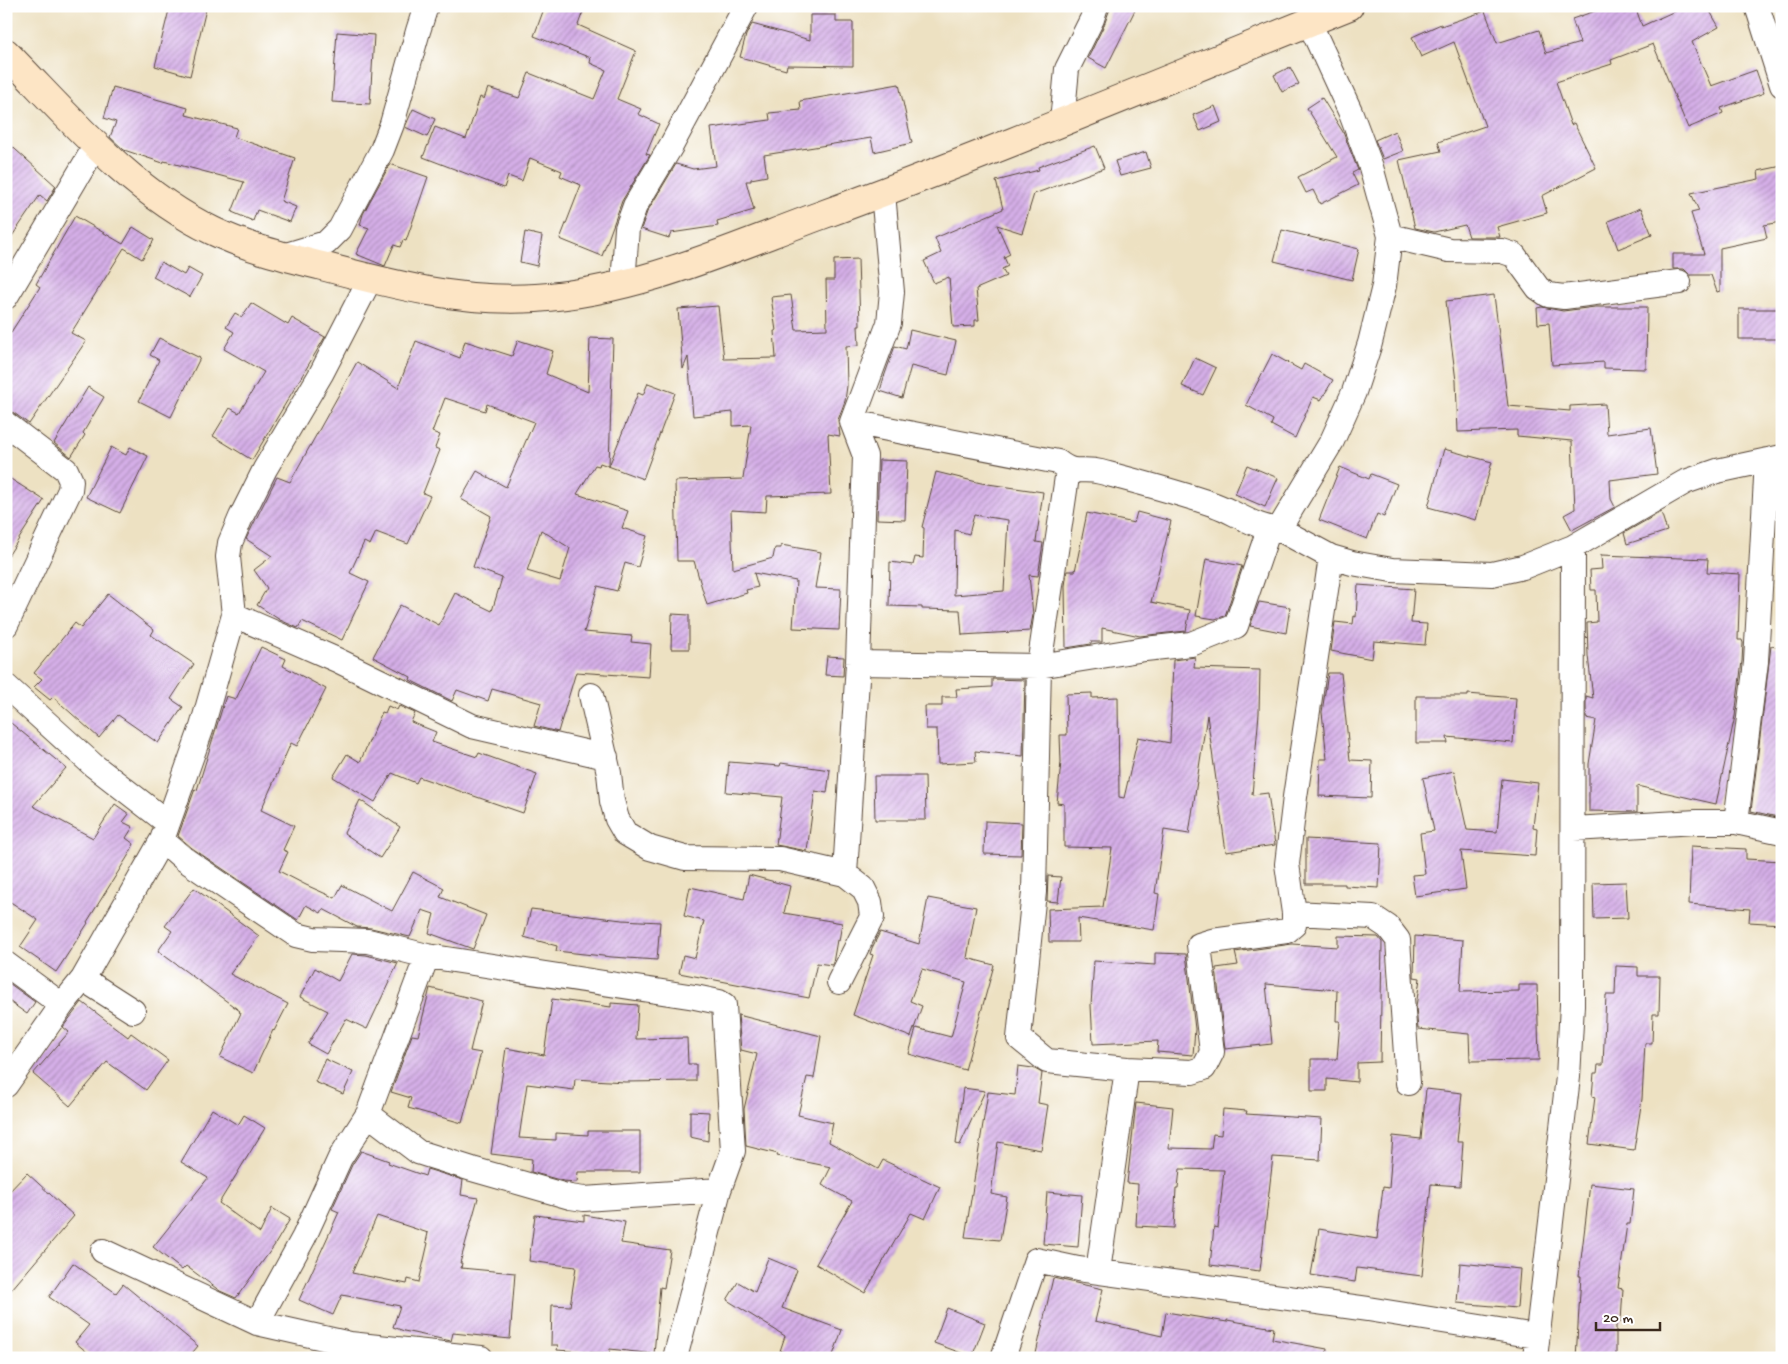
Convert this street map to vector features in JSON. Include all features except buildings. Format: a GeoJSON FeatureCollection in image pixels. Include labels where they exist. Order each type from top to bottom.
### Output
{"type":"FeatureCollection","features":[{"type":"Feature","properties":{"kind":"main road"},"geometry":{"type":"LineString","coordinates":[[6,53],[96,145],[140,184],[178,211],[212,231],[257,249],[370,279],[453,296],[501,300],[540,298],[588,292],[675,270],[883,193],[1349,6]]}},
{"type":"Feature","properties":{"kind":"street"},"geometry":{"type":"LineString","coordinates":[[283,256],[326,243],[340,229],[382,150],[392,124],[426,6]]}},
{"type":"Feature","properties":{"kind":"street"},"geometry":{"type":"LineString","coordinates":[[623,284],[627,228],[635,206],[671,146],[746,6]]}},
{"type":"Feature","properties":{"kind":"street"},"geometry":{"type":"LineString","coordinates":[[1062,122],[1067,69],[1092,19],[1096,6]]}},
{"type":"Feature","properties":{"kind":"street"},"geometry":{"type":"LineString","coordinates":[[1757,6],[1782,85]]}},
{"type":"Feature","properties":{"kind":"street"},"geometry":{"type":"LineString","coordinates":[[858,663],[1039,666],[1145,649],[1191,644],[1236,626],[1274,529],[1332,441],[1354,392],[1370,343],[1384,286],[1390,236],[1371,167],[1350,111],[1309,22]]}},
{"type":"Feature","properties":{"kind":"street"},"geometry":{"type":"LineString","coordinates":[[6,297],[96,145]]}},
{"type":"Feature","properties":{"kind":"street"},"geometry":{"type":"LineString","coordinates":[[844,874],[858,663],[865,456],[852,422],[889,323],[892,292],[883,193]]}},
{"type":"Feature","properties":{"kind":"street"},"geometry":{"type":"LineString","coordinates":[[1390,236],[1449,250],[1502,251],[1514,255],[1538,288],[1548,296],[1564,297],[1679,282]]}},
{"type":"Feature","properties":{"kind":"street"},"geometry":{"type":"LineString","coordinates":[[6,1084],[62,1005],[83,979],[165,831],[202,727],[234,615],[228,557],[230,542],[240,517],[265,469],[321,374],[370,279]]}},
{"type":"Feature","properties":{"kind":"street"},"geometry":{"type":"LineString","coordinates":[[852,422],[1058,462],[1068,470],[1097,471],[1197,499],[1274,529],[1331,557],[1352,564],[1392,570],[1492,574],[1523,567],[1573,547],[1685,482],[1718,471],[1774,458],[1756,662],[1736,822]]}},
{"type":"Feature","properties":{"kind":"street"},"geometry":{"type":"LineString","coordinates":[[6,424],[66,470],[71,481],[70,490],[6,625]]}},
{"type":"Feature","properties":{"kind":"street"},"geometry":{"type":"LineString","coordinates":[[1068,470],[1039,666],[1034,892],[1019,1038],[1047,1060],[1127,1069],[1192,1072],[1204,1068],[1212,1052],[1199,945],[1212,941],[1287,932],[1294,924],[1287,864],[1288,854],[1294,797],[1331,557]]}},
{"type":"Feature","properties":{"kind":"street"},"geometry":{"type":"LineString","coordinates":[[1003,1358],[1036,1260],[1098,1271],[1368,1309],[1536,1347],[1568,1077],[1572,1005],[1573,547]]}},
{"type":"Feature","properties":{"kind":"street"},"geometry":{"type":"LineString","coordinates":[[234,615],[338,660],[472,726],[606,757]]}},
{"type":"Feature","properties":{"kind":"street"},"geometry":{"type":"LineString","coordinates":[[6,686],[165,831],[184,858],[296,936],[313,939],[368,941],[427,956],[695,997],[719,1002],[724,1005],[733,1151],[720,1190],[676,1358]]}},
{"type":"Feature","properties":{"kind":"street"},"geometry":{"type":"LineString","coordinates":[[591,694],[606,757],[612,801],[625,833],[650,848],[685,858],[780,859],[844,874],[863,888],[870,902],[872,917],[839,982]]}},
{"type":"Feature","properties":{"kind":"street"},"geometry":{"type":"LineString","coordinates":[[1573,828],[1736,822],[1782,832]]}},
{"type":"Feature","properties":{"kind":"street"},"geometry":{"type":"LineString","coordinates":[[1294,913],[1373,917],[1388,927],[1398,940],[1408,1083]]}},
{"type":"Feature","properties":{"kind":"street"},"geometry":{"type":"LineString","coordinates":[[257,1323],[304,1237],[340,1158],[368,1114],[427,956]]}},
{"type":"Feature","properties":{"kind":"street"},"geometry":{"type":"LineString","coordinates":[[6,964],[62,1005]]}},
{"type":"Feature","properties":{"kind":"street"},"geometry":{"type":"LineString","coordinates":[[83,979],[133,1011]]}},
{"type":"Feature","properties":{"kind":"street"},"geometry":{"type":"LineString","coordinates":[[1098,1271],[1127,1069]]}},
{"type":"Feature","properties":{"kind":"street"},"geometry":{"type":"LineString","coordinates":[[368,1114],[418,1152],[570,1197],[584,1199],[720,1190]]}},
{"type":"Feature","properties":{"kind":"street"},"geometry":{"type":"LineString","coordinates":[[103,1251],[257,1323],[347,1351],[482,1358]]}}]}
